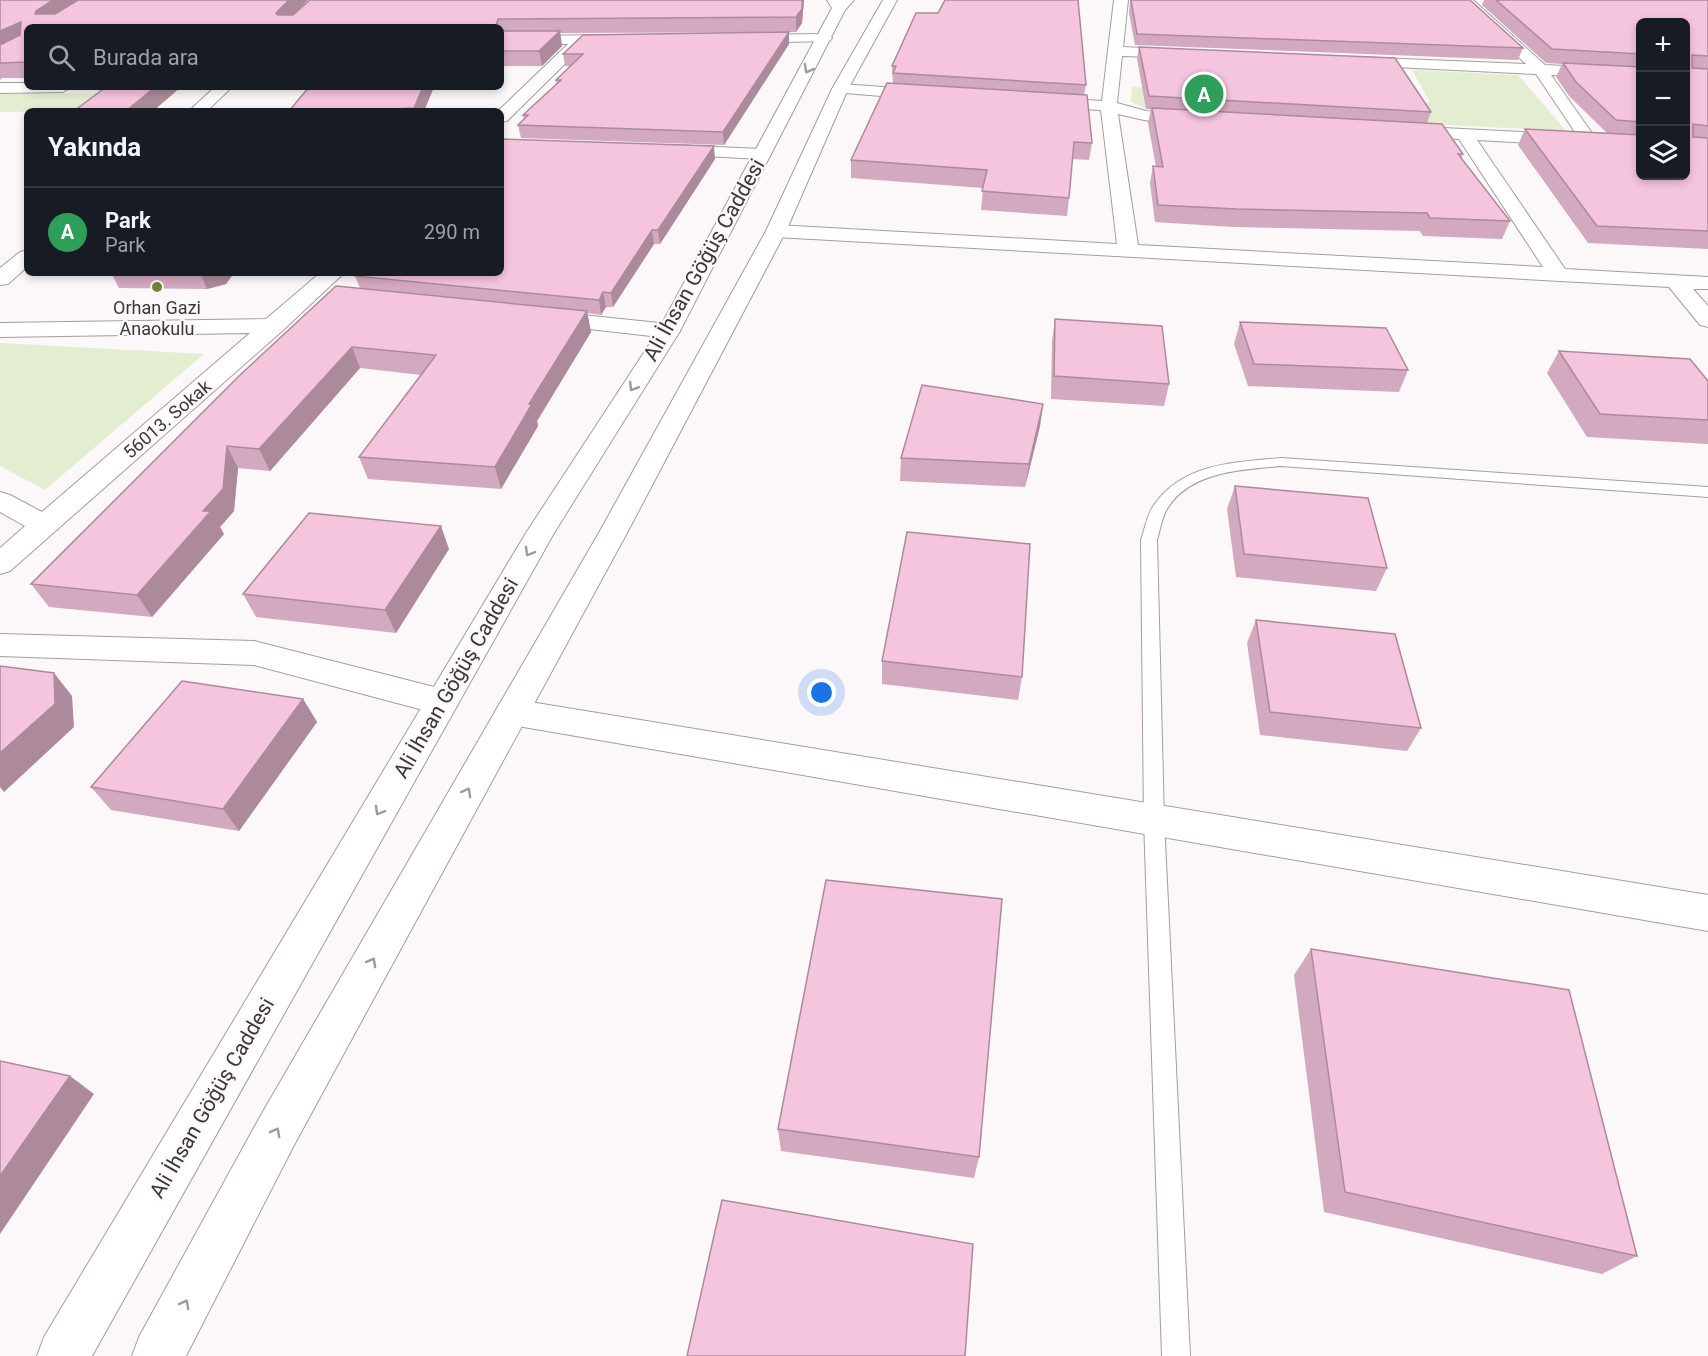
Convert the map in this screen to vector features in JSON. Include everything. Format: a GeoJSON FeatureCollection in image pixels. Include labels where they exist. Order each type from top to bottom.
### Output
{"type":"FeatureCollection","features":[{"type":"Feature","properties":{"kind":"street"},"geometry":{"type":"LineString","coordinates":[[158,1356],[277,1131],[620,520],[776,231],[840,89],[890,0]]}},
{"type":"Feature","properties":{"kind":"street"},"geometry":{"type":"LineString","coordinates":[[1121,0],[1109,106],[1128,250]]}},
{"type":"Feature","properties":{"kind":"street"},"geometry":{"type":"LineString","coordinates":[[1465,0],[1540,69],[1589,141]]}},
{"type":"Feature","properties":{"kind":"street","name":"Ali İhsan Göğüş Caddesi"},"geometry":{"type":"LineString","coordinates":[[63,1356],[540,533],[669,331],[825,38],[840,3]]}},
{"type":"Feature","properties":{"kind":"street"},"geometry":{"type":"LineString","coordinates":[[731,39],[825,38]]}},
{"type":"Feature","properties":{"kind":"street"},"geometry":{"type":"LineString","coordinates":[[504,114],[580,39]]}},
{"type":"Feature","properties":{"kind":"street"},"geometry":{"type":"LineString","coordinates":[[504,40],[638,39]]}},
{"type":"Feature","properties":{"kind":"street"},"geometry":{"type":"LineString","coordinates":[[1116,51],[1198,55]]}},
{"type":"Feature","properties":{"kind":"street"},"geometry":{"type":"LineString","coordinates":[[1339,61],[1636,74]]}},
{"type":"Feature","properties":{"kind":"street"},"geometry":{"type":"LineString","coordinates":[[520,81],[538,80]]}},
{"type":"Feature","properties":{"kind":"street"},"geometry":{"type":"LineString","coordinates":[[0,88],[24,88]]}},
{"type":"Feature","properties":{"kind":"street"},"geometry":{"type":"LineString","coordinates":[[840,89],[945,96]]}},
{"type":"Feature","properties":{"kind":"street"},"geometry":{"type":"LineString","coordinates":[[200,108],[221,90]]}},
{"type":"Feature","properties":{"kind":"street"},"geometry":{"type":"LineString","coordinates":[[1558,93],[1581,94]]}},
{"type":"Feature","properties":{"kind":"street"},"geometry":{"type":"LineString","coordinates":[[1027,101],[1109,106],[1145,116],[1216,120]]}},
{"type":"Feature","properties":{"kind":"street"},"geometry":{"type":"LineString","coordinates":[[1382,130],[1636,144]]}},
{"type":"Feature","properties":{"kind":"street"},"geometry":{"type":"LineString","coordinates":[[1465,135],[1559,275]]}},
{"type":"Feature","properties":{"kind":"street"},"geometry":{"type":"LineString","coordinates":[[655,150],[762,154]]}},
{"type":"Feature","properties":{"kind":"street"},"geometry":{"type":"LineString","coordinates":[[776,231],[1708,282]]}},
{"type":"Feature","properties":{"kind":"street"},"geometry":{"type":"LineString","coordinates":[[0,279],[24,259]]}},
{"type":"Feature","properties":{"kind":"street"},"geometry":{"type":"LineString","coordinates":[[1676,281],[1708,320]]}},
{"type":"Feature","properties":{"kind":"street","name":"56013. Sokak"},"geometry":{"type":"LineString","coordinates":[[0,564],[274,326],[325,288]]}},
{"type":"Feature","properties":{"kind":"street"},"geometry":{"type":"LineString","coordinates":[[518,315],[669,331]]}},
{"type":"Feature","properties":{"kind":"street"},"geometry":{"type":"LineString","coordinates":[[0,330],[274,326]]}},
{"type":"Feature","properties":{"kind":"street"},"geometry":{"type":"LineString","coordinates":[[0,501],[45,525]]}},
{"type":"Feature","properties":{"kind":"street"},"geometry":{"type":"LineString","coordinates":[[0,645],[254,652],[442,702]]}},
{"type":"Feature","properties":{"kind":"street"},"geometry":{"type":"LineString","coordinates":[[512,712],[1708,913]]}},
{"type":"Feature","properties":{"kind":"lane"},"geometry":{"type":"LineString","coordinates":[[1176,1356],[1154,820],[1149,540],[1160,507],[1185,482],[1222,468],[1281,462],[1708,492]]}},
{"type":"Feature","properties":{"kind":"green space"},"geometry":{"type":"Polygon","coordinates":[[[1412,70],[1518,75],[1566,131],[1150,110],[1131,102],[1132,87],[1430,102],[1412,70]]]}},
{"type":"Feature","properties":{"kind":"green space"},"geometry":{"type":"Polygon","coordinates":[[[175,93],[157,108],[24,108],[24,112],[0,112],[0,94],[175,93]]]}},
{"type":"Feature","properties":{"kind":"green space"},"geometry":{"type":"Polygon","coordinates":[[[0,343],[204,354],[45,490],[0,466],[0,343]]]}},
{"type":"Feature","properties":{"kind":"building"},"geometry":{"type":"Polygon","coordinates":[[[0,0],[53,0],[35,14],[55,14],[78,0],[289,0],[276,13],[293,15],[310,0],[802,0],[802,9],[796,17],[498,19],[497,24],[24,24],[24,62],[0,63],[0,45],[20,35],[21,22],[0,31],[0,0]]]}},
{"type":"Feature","properties":{"kind":"building"},"geometry":{"type":"Polygon","coordinates":[[[945,0],[1078,0],[1086,85],[893,73],[896,66],[892,66],[916,13],[938,13],[945,0]]]}},
{"type":"Feature","properties":{"kind":"building"},"geometry":{"type":"Polygon","coordinates":[[[1131,0],[1470,0],[1523,48],[1137,34],[1131,0]]]}},
{"type":"Feature","properties":{"kind":"building"},"geometry":{"type":"Polygon","coordinates":[[[1496,0],[1708,0],[1708,56],[1692,55],[1692,68],[1708,69],[1708,126],[1693,124],[1693,137],[1708,138],[1708,231],[1597,226],[1525,129],[1636,135],[1636,180],[1690,180],[1690,18],[1636,18],[1636,54],[1552,49],[1496,0]]]}},
{"type":"Feature","properties":{"kind":"building"},"geometry":{"type":"Polygon","coordinates":[[[504,31],[560,31],[539,51],[504,51],[504,31]]]}},
{"type":"Feature","properties":{"kind":"building"},"geometry":{"type":"Polygon","coordinates":[[[789,32],[723,132],[518,125],[528,115],[523,115],[561,80],[556,80],[583,54],[563,54],[583,35],[789,32]]]}},
{"type":"Feature","properties":{"kind":"building"},"geometry":{"type":"Polygon","coordinates":[[[1139,47],[1395,58],[1431,112],[1149,96],[1139,47]]]}},
{"type":"Feature","properties":{"kind":"building"},"geometry":{"type":"Polygon","coordinates":[[[1563,63],[1636,67],[1636,122],[1616,120],[1576,82],[1563,63]]]}},
{"type":"Feature","properties":{"kind":"building"},"geometry":{"type":"Polygon","coordinates":[[[887,83],[1087,95],[1092,143],[1074,142],[1069,198],[982,191],[987,170],[851,160],[887,83]]]}},
{"type":"Feature","properties":{"kind":"building"},"geometry":{"type":"Polygon","coordinates":[[[102,90],[151,90],[130,108],[78,108],[102,90]]]}},
{"type":"Feature","properties":{"kind":"building"},"geometry":{"type":"Polygon","coordinates":[[[306,90],[422,90],[414,108],[292,108],[306,90]]]}},
{"type":"Feature","properties":{"kind":"building"},"geometry":{"type":"Polygon","coordinates":[[[1152,108],[1442,124],[1463,154],[1458,154],[1510,221],[1430,218],[1427,213],[1158,205],[1153,166],[1163,167],[1152,108]]]}},
{"type":"Feature","properties":{"kind":"building"},"geometry":{"type":"Polygon","coordinates":[[[504,139],[714,146],[658,230],[652,230],[611,293],[603,292],[599,300],[355,276],[504,276],[504,139]]]}},
{"type":"Feature","properties":{"kind":"building"},"geometry":{"type":"Polygon","coordinates":[[[336,286],[587,311],[529,404],[532,404],[495,467],[359,457],[436,355],[352,347],[259,449],[227,446],[223,489],[203,511],[211,511],[137,595],[31,584],[239,376],[336,286]]]}},
{"type":"Feature","properties":{"kind":"building"},"geometry":{"type":"Polygon","coordinates":[[[1055,319],[1162,326],[1169,384],[1054,376],[1055,319]]]}},
{"type":"Feature","properties":{"kind":"building"},"geometry":{"type":"Polygon","coordinates":[[[1240,322],[1386,328],[1408,370],[1254,364],[1240,322]]]}},
{"type":"Feature","properties":{"kind":"building"},"geometry":{"type":"Polygon","coordinates":[[[1559,351],[1690,359],[1708,381],[1708,420],[1600,414],[1559,351]]]}},
{"type":"Feature","properties":{"kind":"building"},"geometry":{"type":"Polygon","coordinates":[[[922,385],[1043,404],[1029,464],[901,458],[922,385]]]}},
{"type":"Feature","properties":{"kind":"building"},"geometry":{"type":"Polygon","coordinates":[[[1235,486],[1368,498],[1387,568],[1244,554],[1235,486]]]}},
{"type":"Feature","properties":{"kind":"building"},"geometry":{"type":"Polygon","coordinates":[[[309,513],[441,526],[385,610],[243,594],[309,513]]]}},
{"type":"Feature","properties":{"kind":"building"},"geometry":{"type":"Polygon","coordinates":[[[907,532],[1030,544],[1022,677],[882,661],[907,532]]]}},
{"type":"Feature","properties":{"kind":"building"},"geometry":{"type":"Polygon","coordinates":[[[1256,620],[1395,634],[1421,728],[1270,712],[1256,620]]]}},
{"type":"Feature","properties":{"kind":"building"},"geometry":{"type":"Polygon","coordinates":[[[0,666],[54,673],[55,704],[0,753],[0,666]]]}},
{"type":"Feature","properties":{"kind":"building"},"geometry":{"type":"Polygon","coordinates":[[[182,681],[303,699],[223,809],[91,787],[182,681]]]}},
{"type":"Feature","properties":{"kind":"building"},"geometry":{"type":"Polygon","coordinates":[[[826,880],[1002,899],[979,1157],[778,1129],[826,880]]]}},
{"type":"Feature","properties":{"kind":"building"},"geometry":{"type":"Polygon","coordinates":[[[1311,949],[1569,990],[1637,1256],[1345,1192],[1311,949]]]}},
{"type":"Feature","properties":{"kind":"building"},"geometry":{"type":"Polygon","coordinates":[[[0,1061],[70,1076],[0,1176],[0,1061]]]}},
{"type":"Feature","properties":{"kind":"building"},"geometry":{"type":"Polygon","coordinates":[[[722,1200],[973,1244],[965,1356],[687,1356],[722,1200]]]}},
{"type":"Feature","properties":{"kind":"place","name":"Park"},"geometry":{"type":"Point","coordinates":[1204,94]}},
{"type":"Feature","properties":{"kind":"place","name":"Orhan Gazi Anaokulu"},"geometry":{"type":"Point","coordinates":[157,287]}}]}
